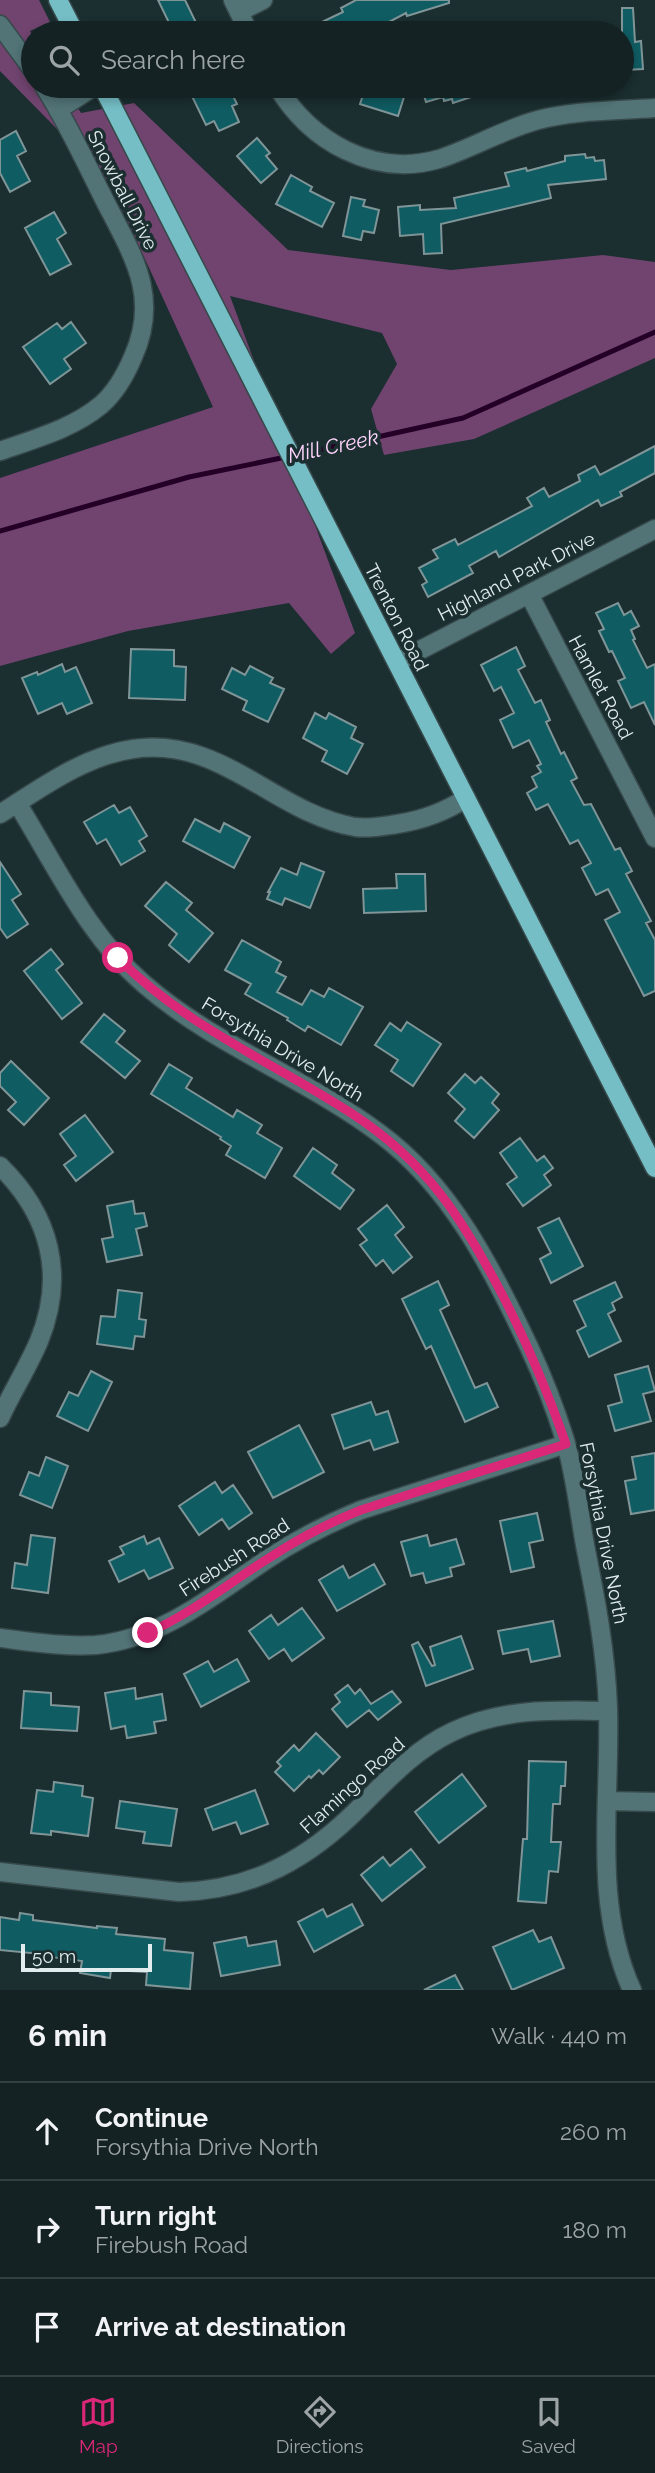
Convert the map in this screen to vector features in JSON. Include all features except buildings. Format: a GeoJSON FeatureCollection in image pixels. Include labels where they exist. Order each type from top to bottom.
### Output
{"type":"FeatureCollection","features":[{"type":"Feature","properties":{"kind":"main road"},"geometry":{"type":"LineString","coordinates":[[58,0],[69,21]]}},
{"type":"Feature","properties":{"kind":"main road","name":"Trenton Road"},"geometry":{"type":"LineString","coordinates":[[108,98],[655,1168]]}},
{"type":"Feature","properties":{"kind":"street"},"geometry":{"type":"LineString","coordinates":[[236,6],[264,0]]}},
{"type":"Feature","properties":{"kind":"street"},"geometry":{"type":"LineString","coordinates":[[0,25],[21,54]]}},
{"type":"Feature","properties":{"kind":"street","name":"Snowball Drive"},"geometry":{"type":"LineString","coordinates":[[0,451],[64,428],[101,405],[125,375],[138,347],[143,327],[145,302],[142,278],[132,251],[51,98]]}},
{"type":"Feature","properties":{"kind":"street"},"geometry":{"type":"LineString","coordinates":[[58,110],[76,98]]}},
{"type":"Feature","properties":{"kind":"street"},"geometry":{"type":"LineString","coordinates":[[285,98],[300,119],[316,134],[340,148],[364,158],[398,163],[426,162],[441,158],[499,133],[540,120],[655,108]]}},
{"type":"Feature","properties":{"kind":"street","name":"Highland Park Drive"},"geometry":{"type":"LineString","coordinates":[[397,662],[655,529]]}},
{"type":"Feature","properties":{"kind":"street","name":"Hamlet Road"},"geometry":{"type":"LineString","coordinates":[[529,594],[655,838]]}},
{"type":"Feature","properties":{"kind":"street"},"geometry":{"type":"LineString","coordinates":[[0,814],[74,769],[133,749],[168,748],[215,760],[313,813],[357,827],[374,828],[410,822],[442,813],[466,798]]}},
{"type":"Feature","properties":{"kind":"street","name":"Forsythia Drive North"},"geometry":{"type":"LineString","coordinates":[[17,803],[92,925],[141,982],[197,1023],[350,1112],[381,1134],[425,1175],[457,1213],[475,1242],[529,1346],[549,1393],[566,1444],[603,1636],[608,1711],[607,1897],[628,1989]]}},
{"type":"Feature","properties":{"kind":"street"},"geometry":{"type":"LineString","coordinates":[[0,1166],[16,1182],[36,1211],[51,1253],[52,1291],[49,1312],[39,1342],[0,1418]]}},
{"type":"Feature","properties":{"kind":"street","name":"Firebush Road"},"geometry":{"type":"LineString","coordinates":[[0,1638],[73,1646],[99,1644],[148,1633],[212,1599],[266,1560],[332,1522],[361,1510],[566,1444]]}},
{"type":"Feature","properties":{"kind":"street","name":"Flamingo Road"},"geometry":{"type":"LineString","coordinates":[[0,1872],[179,1892],[201,1892],[231,1886],[282,1867],[306,1854],[323,1842],[406,1762],[453,1731],[506,1714],[541,1710],[608,1711]]}},
{"type":"Feature","properties":{"kind":"street"},"geometry":{"type":"LineString","coordinates":[[607,1801],[655,1802]]}},
{"type":"Feature","properties":{"kind":"shaded area"},"geometry":{"type":"Polygon","coordinates":[[[0,0],[39,0],[50,21],[21,21],[21,92],[0,71],[0,0]]]}},
{"type":"Feature","properties":{"kind":"shaded area"},"geometry":{"type":"Polygon","coordinates":[[[27,98],[72,98],[81,113],[134,103],[288,250],[451,270],[603,255],[655,262],[655,358],[474,439],[384,455],[371,409],[397,364],[382,333],[230,296],[355,633],[331,654],[289,603],[128,631],[0,666],[0,478],[213,407],[110,183],[27,98]]]}},
{"type":"Feature","properties":{"kind":"waterway","name":"Mill Creek"},"geometry":{"type":"LineString","coordinates":[[296,455],[463,418],[655,332]]}},
{"type":"Feature","properties":{"kind":"waterway","name":"Mill Creek"},"geometry":{"type":"LineString","coordinates":[[0,531],[189,477],[286,457]]}},
{"type":"Feature","properties":{"kind":"route"},"geometry":{"type":"LineString","coordinates":[[118,958],[141,982],[167,1003],[350,1112],[381,1134],[425,1175],[457,1213],[475,1242],[529,1346],[549,1393],[566,1444],[361,1510],[332,1522],[266,1560],[212,1599],[148,1633]]}}]}
